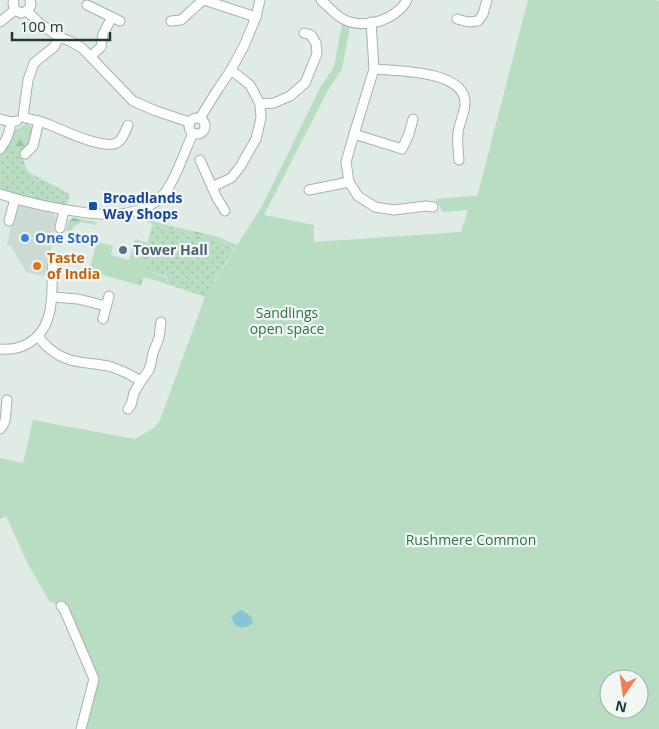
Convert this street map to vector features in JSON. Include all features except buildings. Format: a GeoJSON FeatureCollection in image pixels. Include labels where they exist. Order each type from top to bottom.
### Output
{"type":"FeatureCollection","features":[{"type":"Feature","properties":{"kind":"street"},"geometry":{"type":"LineString","coordinates":[[14,0],[15,10],[21,13],[27,11],[30,0]]}},
{"type":"Feature","properties":{"kind":"street"},"geometry":{"type":"LineString","coordinates":[[171,21],[181,20],[204,0],[256,17]]}},
{"type":"Feature","properties":{"kind":"street"},"geometry":{"type":"LineString","coordinates":[[200,118],[244,46],[256,17],[260,0]]}},
{"type":"Feature","properties":{"kind":"street"},"geometry":{"type":"LineString","coordinates":[[321,0],[340,17],[347,21],[361,23],[381,20],[392,15],[407,0]]}},
{"type":"Feature","properties":{"kind":"street"},"geometry":{"type":"LineString","coordinates":[[457,19],[468,22],[478,21],[483,14],[487,0]]}},
{"type":"Feature","properties":{"kind":"street"},"geometry":{"type":"LineString","coordinates":[[87,5],[116,19],[103,34],[100,47],[91,56]]}},
{"type":"Feature","properties":{"kind":"street"},"geometry":{"type":"LineString","coordinates":[[0,22],[15,10]]}},
{"type":"Feature","properties":{"kind":"street"},"geometry":{"type":"LineString","coordinates":[[27,11],[38,23],[59,37],[82,48],[134,100],[156,111],[189,122]]}},
{"type":"Feature","properties":{"kind":"street"},"geometry":{"type":"LineString","coordinates":[[371,22],[374,68],[346,162],[348,182],[358,196],[375,206],[394,210],[432,207]]}},
{"type":"Feature","properties":{"kind":"street"},"geometry":{"type":"LineString","coordinates":[[260,104],[274,102],[290,96],[304,83],[317,54],[316,43],[311,35],[304,33]]}},
{"type":"Feature","properties":{"kind":"street"},"geometry":{"type":"LineString","coordinates":[[23,117],[28,80],[34,64],[54,47],[59,37]]}},
{"type":"Feature","properties":{"kind":"street"},"geometry":{"type":"LineString","coordinates":[[374,68],[417,72],[436,76],[448,80],[459,88],[466,102],[458,132],[458,160]]}},
{"type":"Feature","properties":{"kind":"street"},"geometry":{"type":"LineString","coordinates":[[212,187],[231,178],[240,167],[256,139],[261,118],[260,104],[250,85],[231,70]]}},
{"type":"Feature","properties":{"kind":"street"},"geometry":{"type":"LineString","coordinates":[[0,118],[11,122],[23,117],[39,121],[92,142],[113,144],[122,138],[128,125]]}},
{"type":"Feature","properties":{"kind":"street"},"geometry":{"type":"LineString","coordinates":[[194,118],[200,118],[206,125],[199,134],[193,133],[189,128],[189,122],[194,118]]}},
{"type":"Feature","properties":{"kind":"street"},"geometry":{"type":"LineString","coordinates":[[354,134],[402,149],[413,119]]}},
{"type":"Feature","properties":{"kind":"street"},"geometry":{"type":"LineString","coordinates":[[25,154],[33,146],[39,121]]}},
{"type":"Feature","properties":{"kind":"street"},"geometry":{"type":"LineString","coordinates":[[0,149],[10,133],[11,122]]}},
{"type":"Feature","properties":{"kind":"street"},"geometry":{"type":"LineString","coordinates":[[0,194],[64,210],[101,214],[118,214],[140,209],[158,201],[167,190],[176,175],[193,133]]}},
{"type":"Feature","properties":{"kind":"street"},"geometry":{"type":"LineString","coordinates":[[200,160],[225,211]]}},
{"type":"Feature","properties":{"kind":"street"},"geometry":{"type":"LineString","coordinates":[[309,190],[348,182]]}},
{"type":"Feature","properties":{"kind":"street"},"geometry":{"type":"LineString","coordinates":[[9,221],[15,199]]}},
{"type":"Feature","properties":{"kind":"street"},"geometry":{"type":"LineString","coordinates":[[60,228],[64,210]]}},
{"type":"Feature","properties":{"kind":"street"},"geometry":{"type":"LineString","coordinates":[[0,349],[20,348],[38,336],[44,328],[52,298],[53,264]]}},
{"type":"Feature","properties":{"kind":"street"},"geometry":{"type":"LineString","coordinates":[[103,319],[109,296]]}},
{"type":"Feature","properties":{"kind":"street"},"geometry":{"type":"LineString","coordinates":[[52,298],[78,299],[106,306]]}},
{"type":"Feature","properties":{"kind":"street"},"geometry":{"type":"LineString","coordinates":[[133,404],[134,393],[151,364],[159,338],[161,322]]}},
{"type":"Feature","properties":{"kind":"street"},"geometry":{"type":"LineString","coordinates":[[38,336],[49,349],[60,356],[75,362],[110,367],[127,373],[141,381]]}},
{"type":"Feature","properties":{"kind":"street"},"geometry":{"type":"LineString","coordinates":[[0,429],[5,422],[8,398]]}},
{"type":"Feature","properties":{"kind":"street"},"geometry":{"type":"LineString","coordinates":[[60,606],[64,609],[94,679],[81,729]]}},
{"type":"Feature","properties":{"kind":"shaded area"},"geometry":{"type":"Polygon","coordinates":[[[10,202],[55,215],[55,228],[47,273],[44,276],[26,272],[11,246],[7,245],[11,226],[4,223],[10,202]]]}},
{"type":"Feature","properties":{"kind":"green space","name":"Rushmere Common"},"geometry":{"type":"Polygon","coordinates":[[[528,0],[659,1],[659,729],[81,729],[92,686],[60,606],[49,601],[28,564],[6,516],[0,519],[0,458],[23,463],[33,420],[135,439],[154,428],[160,420],[205,297],[263,204],[321,86],[334,67],[342,24],[350,27],[342,69],[328,90],[264,215],[314,225],[314,242],[461,232],[468,210],[443,212],[435,199],[477,197],[528,0]]]}},
{"type":"Feature","properties":{"kind":"green space"},"geometry":{"type":"Polygon","coordinates":[[[26,124],[35,128],[31,144],[20,154],[10,143],[15,130],[26,124]]]}},
{"type":"Feature","properties":{"kind":"green space"},"geometry":{"type":"Polygon","coordinates":[[[11,142],[21,155],[28,172],[70,194],[66,206],[0,190],[0,155],[11,142]]]}},
{"type":"Feature","properties":{"kind":"green space"},"geometry":{"type":"Polygon","coordinates":[[[145,207],[150,218],[155,222],[218,237],[237,245],[234,249],[216,240],[147,222],[140,209],[145,207]]]}},
{"type":"Feature","properties":{"kind":"green space"},"geometry":{"type":"Polygon","coordinates":[[[73,218],[97,222],[96,225],[82,222],[73,227],[72,233],[66,230],[69,220],[73,218]]]}},
{"type":"Feature","properties":{"kind":"green space"},"geometry":{"type":"Polygon","coordinates":[[[152,225],[216,240],[234,249],[205,297],[167,284],[168,277],[146,270],[150,254],[170,252],[147,246],[152,225]]]}},
{"type":"Feature","properties":{"kind":"green space"},"geometry":{"type":"Polygon","coordinates":[[[135,239],[148,243],[135,284],[89,271],[97,242],[113,246],[111,255],[129,260],[135,239]]]}},
{"type":"Feature","properties":{"kind":"green space"},"geometry":{"type":"Polygon","coordinates":[[[147,246],[170,252],[168,259],[150,254],[146,270],[168,278],[167,284],[143,277],[141,286],[135,284],[147,246]]]}},
{"type":"Feature","properties":{"kind":"water"},"geometry":{"type":"Polygon","coordinates":[[[241,610],[252,618],[253,623],[244,627],[235,625],[231,617],[241,610]]]}},
{"type":"Feature","properties":{"kind":"place","name":"Broadlands Way Shops"},"geometry":{"type":"Point","coordinates":[93,206]}},
{"type":"Feature","properties":{"kind":"place","name":"One Stop"},"geometry":{"type":"Point","coordinates":[25,238]}},
{"type":"Feature","properties":{"kind":"place","name":"Tower Hall"},"geometry":{"type":"Point","coordinates":[123,250]}},
{"type":"Feature","properties":{"kind":"place","name":"Taste of India"},"geometry":{"type":"Point","coordinates":[37,266]}},
{"type":"Feature","properties":{"kind":"park label","name":"Sandlings open space"},"geometry":{"type":"Point","coordinates":[287,322]}}]}
